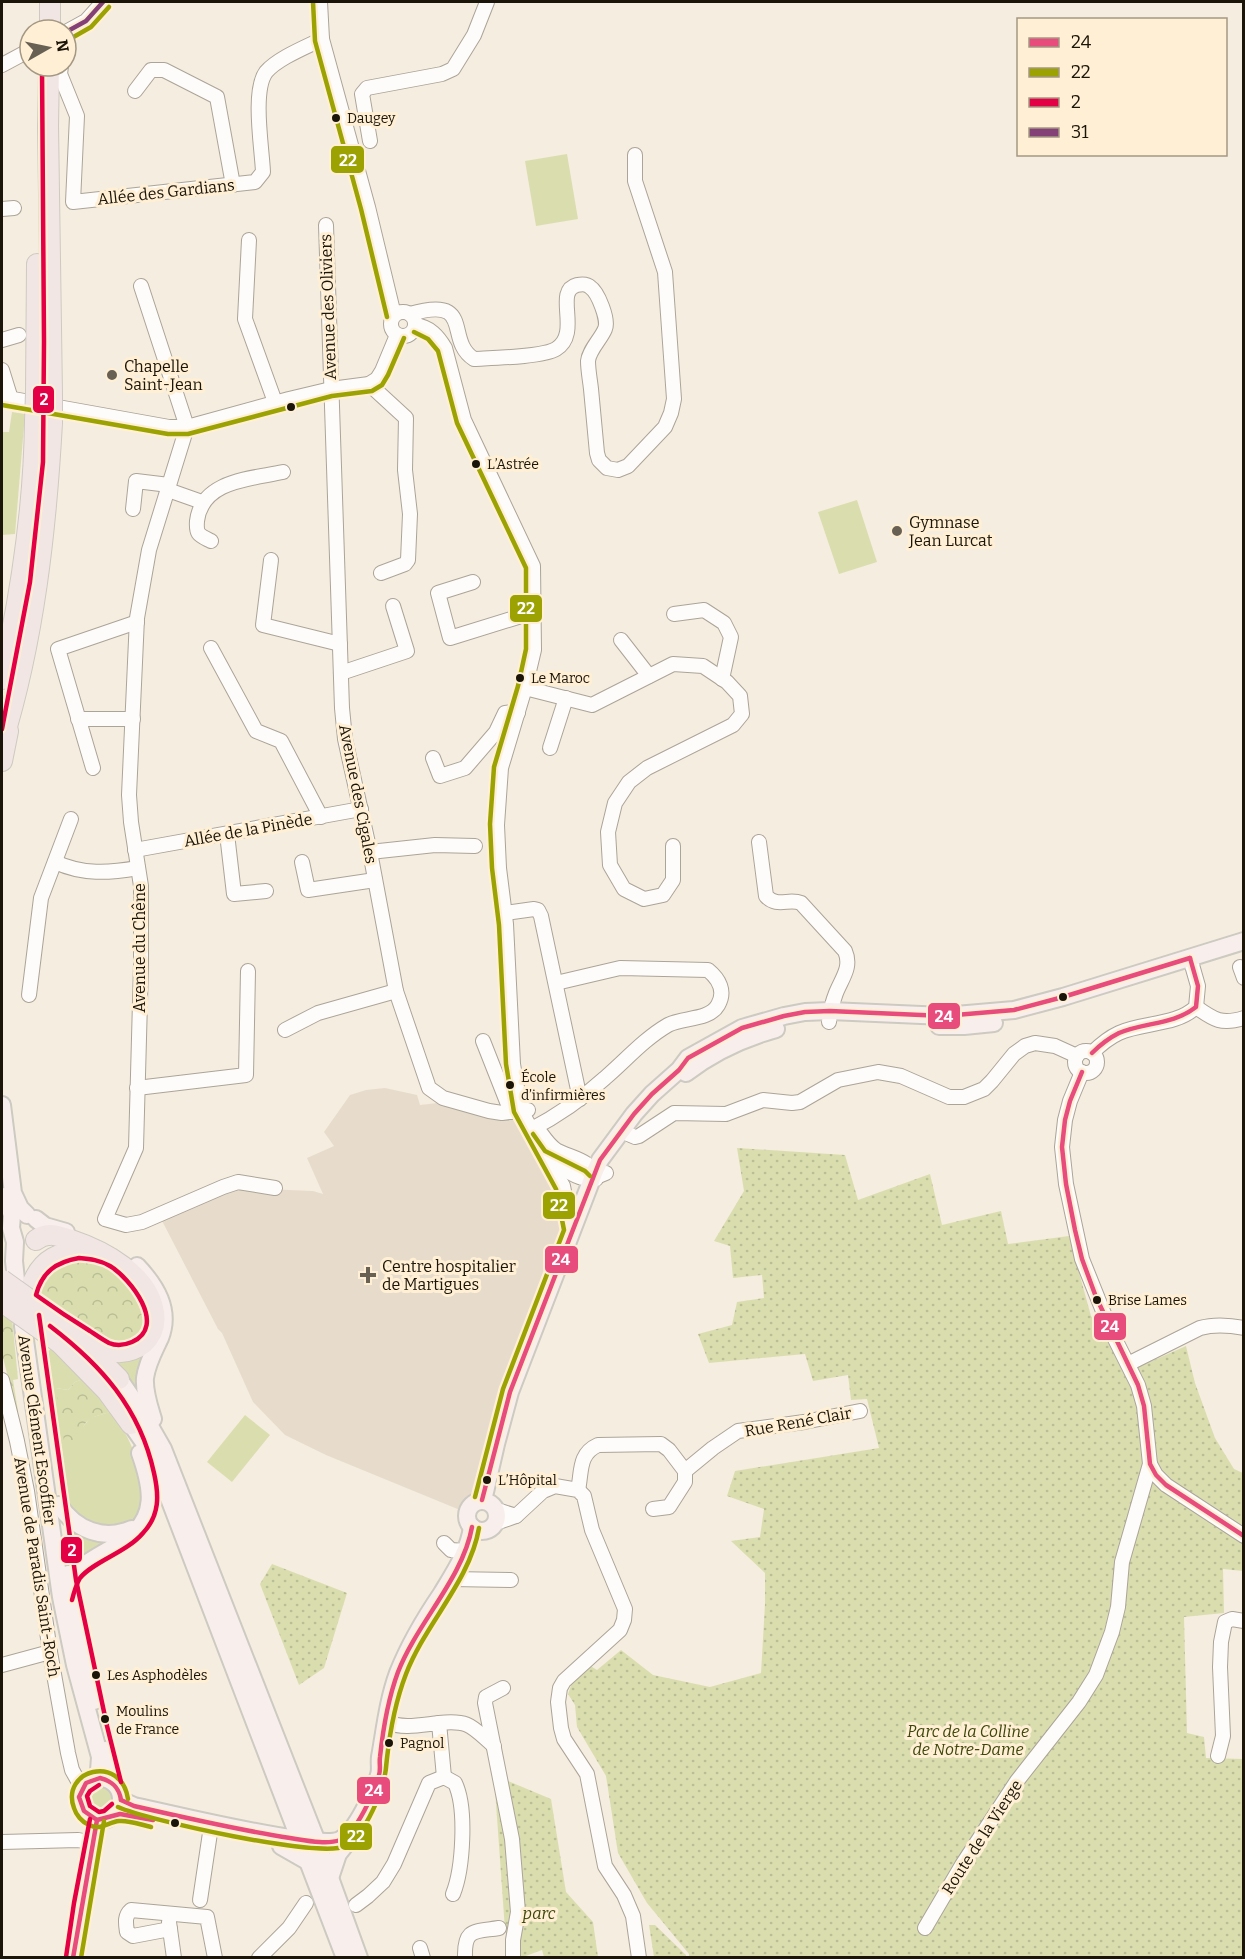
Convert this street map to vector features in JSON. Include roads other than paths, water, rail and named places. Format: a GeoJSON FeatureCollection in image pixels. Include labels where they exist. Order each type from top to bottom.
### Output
{"type":"FeatureCollection","features":[{"type":"Feature","properties":{"kind":"highway"},"geometry":{"type":"LineString","coordinates":[[40,2],[48,18]]}},
{"type":"Feature","properties":{"kind":"highway"},"geometry":{"type":"LineString","coordinates":[[50,2],[52,18]]}},
{"type":"Feature","properties":{"kind":"highway"},"geometry":{"type":"LineString","coordinates":[[2,743],[8,686],[37,583],[47,496],[39,78]]}},
{"type":"Feature","properties":{"kind":"highway"},"geometry":{"type":"LineString","coordinates":[[44,394],[49,78]]}},
{"type":"Feature","properties":{"kind":"highway"},"geometry":{"type":"LineString","coordinates":[[2,761],[6,748],[8,686]]}},
{"type":"Feature","properties":{"kind":"highway"},"geometry":{"type":"LineString","coordinates":[[34,1241],[45,1235],[54,1235],[84,1245],[117,1262],[134,1276],[149,1296],[155,1316],[150,1336],[134,1349],[113,1352],[58,1320]]}},
{"type":"Feature","properties":{"kind":"highway"},"geometry":{"type":"LineString","coordinates":[[104,1254],[78,1251],[57,1256],[19,1285],[119,1379]]}},
{"type":"Feature","properties":{"kind":"highway"},"geometry":{"type":"LineString","coordinates":[[2,1301],[60,1343],[106,1390],[131,1424]]}},
{"type":"Feature","properties":{"kind":"main road"},"geometry":{"type":"LineString","coordinates":[[117,1807],[119,1791],[114,1784],[105,1779],[88,1783],[79,1801],[85,1814],[97,1820],[103,1820],[117,1807],[134,1806],[308,1846],[362,1823],[387,1768],[390,1698],[402,1664],[422,1625],[456,1579],[487,1516],[485,1492],[501,1445],[510,1392],[578,1229],[600,1160],[634,1114],[679,1070],[688,1058],[742,1028],[783,1016],[944,1016],[1014,1010],[1191,962],[1244,941]]}},
{"type":"Feature","properties":{"kind":"main road"},"geometry":{"type":"LineString","coordinates":[[1191,962],[1242,966]]}},
{"type":"Feature","properties":{"kind":"main road"},"geometry":{"type":"LineString","coordinates":[[597,1175],[638,1119],[671,1086],[699,1064],[718,1052],[761,1033],[830,1016]]}},
{"type":"Feature","properties":{"kind":"main road"},"geometry":{"type":"LineString","coordinates":[[2,1105],[13,1193],[20,1208],[48,1227],[112,1248],[136,1265],[156,1288],[164,1320],[148,1365],[145,1385],[147,1401],[289,1783],[345,1958]]}},
{"type":"Feature","properties":{"kind":"main road"},"geometry":{"type":"LineString","coordinates":[[2,1168],[5,1196],[12,1212],[19,1285]]}},
{"type":"Feature","properties":{"kind":"main road"},"geometry":{"type":"LineString","coordinates":[[13,1231],[18,1217],[32,1217]]}},
{"type":"Feature","properties":{"kind":"main road"},"geometry":{"type":"LineString","coordinates":[[19,1285],[26,1249],[39,1236],[40,1227],[32,1217]]}},
{"type":"Feature","properties":{"kind":"main road"},"geometry":{"type":"LineString","coordinates":[[13,1231],[22,1244],[34,1241]]}},
{"type":"Feature","properties":{"kind":"main road","name":"Avenue Clément Escoffier"},"geometry":{"type":"LineString","coordinates":[[88,1783],[99,1771],[100,1757],[64,1617],[29,1330],[59,1505],[69,1581],[114,1784]]}},
{"type":"Feature","properties":{"kind":"main road"},"geometry":{"type":"LineString","coordinates":[[119,1379],[163,1449]]}},
{"type":"Feature","properties":{"kind":"main road"},"geometry":{"type":"LineString","coordinates":[[64,1617],[64,1602],[72,1576],[80,1568],[124,1541],[141,1525],[149,1511],[150,1497],[146,1471],[131,1424]]}},
{"type":"Feature","properties":{"kind":"main road"},"geometry":{"type":"LineString","coordinates":[[131,1424],[152,1454],[198,1577],[289,1783],[308,1846],[330,1878],[359,1958]]}},
{"type":"Feature","properties":{"kind":"main road"},"geometry":{"type":"LineString","coordinates":[[59,1505],[73,1522],[102,1535],[122,1533],[141,1525]]}},
{"type":"Feature","properties":{"kind":"main road"},"geometry":{"type":"LineString","coordinates":[[456,1579],[471,1538],[487,1516]]}},
{"type":"Feature","properties":{"kind":"main road"},"geometry":{"type":"LineString","coordinates":[[198,1577],[210,1590],[308,1846],[343,1921],[346,1922]]}},
{"type":"Feature","properties":{"kind":"main road"},"geometry":{"type":"LineString","coordinates":[[289,1783],[309,1808],[318,1828],[324,1832],[334,1833],[342,1830],[354,1819],[370,1785],[380,1761],[390,1724]]}},
{"type":"Feature","properties":{"kind":"main road"},"geometry":{"type":"LineString","coordinates":[[117,1807],[211,1839],[308,1846],[338,1841],[351,1831],[373,1793],[380,1772],[380,1761]]}},
{"type":"Feature","properties":{"kind":"main road"},"geometry":{"type":"LineString","coordinates":[[73,1958],[97,1820]]}},
{"type":"Feature","properties":{"kind":"street"},"geometry":{"type":"LineString","coordinates":[[78,23],[86,21],[103,2]]}},
{"type":"Feature","properties":{"kind":"street"},"geometry":{"type":"LineString","coordinates":[[320,2],[322,39],[368,207],[394,315],[391,327],[397,335],[410,334],[412,319]]}},
{"type":"Feature","properties":{"kind":"street"},"geometry":{"type":"LineString","coordinates":[[370,141],[362,94],[367,88],[442,74],[453,69],[474,35],[487,2]]}},
{"type":"Feature","properties":{"kind":"street","name":"Allée des Gardians"},"geometry":{"type":"LineString","coordinates":[[62,78],[77,116],[73,202],[255,182],[263,172],[258,98],[261,81],[275,64],[322,39]]}},
{"type":"Feature","properties":{"kind":"street"},"geometry":{"type":"LineString","coordinates":[[2,64],[18,56]]}},
{"type":"Feature","properties":{"kind":"street"},"geometry":{"type":"LineString","coordinates":[[135,91],[151,70],[164,70],[217,97],[233,185]]}},
{"type":"Feature","properties":{"kind":"street"},"geometry":{"type":"LineString","coordinates":[[412,319],[437,308],[449,314],[458,325],[465,351],[474,359],[543,353],[558,348],[566,336],[569,327],[566,298],[568,291],[578,285],[590,286],[606,317],[607,324],[588,359],[597,453],[599,460],[607,468],[618,470],[628,466],[665,427],[672,413],[674,399],[665,272],[635,181],[635,155]]}},
{"type":"Feature","properties":{"kind":"street","name":"Avenue des Oliviers"},"geometry":{"type":"LineString","coordinates":[[326,225],[331,389]]}},
{"type":"Feature","properties":{"kind":"street"},"geometry":{"type":"LineString","coordinates":[[249,240],[245,319],[275,402]]}},
{"type":"Feature","properties":{"kind":"street"},"geometry":{"type":"LineString","coordinates":[[141,286],[187,427]]}},
{"type":"Feature","properties":{"kind":"street"},"geometry":{"type":"LineString","coordinates":[[394,315],[399,312],[440,338],[445,348],[464,420],[533,566],[534,650],[501,768],[497,825],[499,868],[505,913],[510,1029],[520,1111]]}},
{"type":"Feature","properties":{"kind":"street"},"geometry":{"type":"LineString","coordinates":[[2,340],[19,335]]}},
{"type":"Feature","properties":{"kind":"street"},"geometry":{"type":"LineString","coordinates":[[2,370],[6,398],[169,427],[187,427],[275,402],[331,389],[369,384],[377,379],[382,371],[397,335]]}},
{"type":"Feature","properties":{"kind":"street"},"geometry":{"type":"LineString","coordinates":[[369,384],[406,418],[405,470],[410,514],[408,560],[405,564],[381,573]]}},
{"type":"Feature","properties":{"kind":"street","name":"Avenue des Cigales"},"geometry":{"type":"LineString","coordinates":[[331,389],[345,739],[370,852],[396,991],[429,1088],[443,1098],[489,1111],[520,1111]]}},
{"type":"Feature","properties":{"kind":"street","name":"Avenue du Chêne"},"geometry":{"type":"LineString","coordinates":[[187,427],[149,550],[137,622],[129,795],[141,886],[136,1148],[105,1219],[126,1225],[142,1222],[238,1182],[275,1188]]}},
{"type":"Feature","properties":{"kind":"street"},"geometry":{"type":"LineString","coordinates":[[211,541],[196,531],[202,502],[222,485],[284,472]]}},
{"type":"Feature","properties":{"kind":"street"},"geometry":{"type":"LineString","coordinates":[[133,509],[136,481],[168,487],[202,502]]}},
{"type":"Feature","properties":{"kind":"street"},"geometry":{"type":"LineString","coordinates":[[270,560],[263,626],[340,644]]}},
{"type":"Feature","properties":{"kind":"street"},"geometry":{"type":"LineString","coordinates":[[473,582],[438,593],[450,638],[534,612]]}},
{"type":"Feature","properties":{"kind":"street"},"geometry":{"type":"LineString","coordinates":[[342,673],[407,651],[393,606]]}},
{"type":"Feature","properties":{"kind":"street"},"geometry":{"type":"LineString","coordinates":[[674,614],[704,610],[724,623],[731,637],[722,679]]}},
{"type":"Feature","properties":{"kind":"street"},"geometry":{"type":"LineString","coordinates":[[93,768],[58,649],[137,622]]}},
{"type":"Feature","properties":{"kind":"street"},"geometry":{"type":"LineString","coordinates":[[621,640],[649,676]]}},
{"type":"Feature","properties":{"kind":"street"},"geometry":{"type":"LineString","coordinates":[[211,648],[256,731],[281,741],[321,816]]}},
{"type":"Feature","properties":{"kind":"street"},"geometry":{"type":"LineString","coordinates":[[525,688],[592,705],[673,664],[704,666],[740,696],[742,714],[733,724],[647,768],[629,782],[615,803],[608,832],[610,865],[624,889],[644,899],[663,895],[674,880],[673,846]]}},
{"type":"Feature","properties":{"kind":"street"},"geometry":{"type":"LineString","coordinates":[[550,748],[566,698]]}},
{"type":"Feature","properties":{"kind":"street"},"geometry":{"type":"LineString","coordinates":[[433,758],[440,776],[465,768],[496,732],[505,714],[518,713]]}},
{"type":"Feature","properties":{"kind":"street"},"geometry":{"type":"LineString","coordinates":[[78,719],[133,719]]}},
{"type":"Feature","properties":{"kind":"street","name":"Allée de la Pinède"},"geometry":{"type":"LineString","coordinates":[[135,850],[361,809]]}},
{"type":"Feature","properties":{"kind":"street"},"geometry":{"type":"LineString","coordinates":[[29,995],[41,898],[71,819]]}},
{"type":"Feature","properties":{"kind":"street"},"geometry":{"type":"LineString","coordinates":[[227,834],[234,894],[266,891]]}},
{"type":"Feature","properties":{"kind":"street"},"geometry":{"type":"LineString","coordinates":[[759,842],[766,896],[778,903],[795,900],[801,903],[848,957],[846,972],[836,992],[830,1016]]}},
{"type":"Feature","properties":{"kind":"street"},"geometry":{"type":"LineString","coordinates":[[370,852],[435,845],[476,846]]}},
{"type":"Feature","properties":{"kind":"street"},"geometry":{"type":"LineString","coordinates":[[55,862],[87,871],[108,873],[138,868]]}},
{"type":"Feature","properties":{"kind":"street"},"geometry":{"type":"LineString","coordinates":[[302,862],[308,890],[375,880]]}},
{"type":"Feature","properties":{"kind":"street"},"geometry":{"type":"LineString","coordinates":[[505,913],[534,909],[538,910],[541,916],[580,1099]]}},
{"type":"Feature","properties":{"kind":"street"},"geometry":{"type":"LineString","coordinates":[[1092,1053],[1104,1041],[1121,1032],[1182,1017],[1196,1007],[1198,986],[1191,962]]}},
{"type":"Feature","properties":{"kind":"street"},"geometry":{"type":"LineString","coordinates":[[533,1128],[580,1099],[605,1079],[641,1044],[670,1024],[709,1013],[718,1006],[722,992],[718,978],[708,970],[620,968],[556,983]]}},
{"type":"Feature","properties":{"kind":"street"},"geometry":{"type":"LineString","coordinates":[[137,1088],[246,1075],[248,971]]}},
{"type":"Feature","properties":{"kind":"street"},"geometry":{"type":"LineString","coordinates":[[285,1030],[318,1013],[396,991]]}},
{"type":"Feature","properties":{"kind":"street"},"geometry":{"type":"LineString","coordinates":[[1196,1007],[1214,1020],[1235,1021],[1244,1018]]}},
{"type":"Feature","properties":{"kind":"street"},"geometry":{"type":"LineString","coordinates":[[483,1041],[520,1111],[533,1128],[550,1145],[589,1165],[597,1175],[585,1179],[573,1174],[545,1154]]}},
{"type":"Feature","properties":{"kind":"street"},"geometry":{"type":"LineString","coordinates":[[628,1134],[634,1137],[639,1136],[674,1113],[726,1114],[764,1100],[800,1102],[838,1080],[878,1072],[901,1076],[949,1097],[964,1097],[984,1089],[1014,1054],[1024,1046],[1035,1043],[1055,1046],[1077,1056]]}},
{"type":"Feature","properties":{"kind":"street"},"geometry":{"type":"LineString","coordinates":[[1085,1051],[1092,1053],[1096,1058],[1095,1068],[1088,1073],[1082,1072],[1076,1066],[1077,1056],[1085,1051]]}},
{"type":"Feature","properties":{"kind":"street"},"geometry":{"type":"LineString","coordinates":[[568,1155],[595,1152],[609,1143],[642,1098],[688,1058]]}},
{"type":"Feature","properties":{"kind":"street","name":"Route de la Vierge"},"geometry":{"type":"LineString","coordinates":[[925,1928],[962,1865],[1017,1781],[1096,1675],[1113,1632],[1122,1562],[1150,1464],[1144,1406],[1138,1385],[1111,1331],[1083,1259],[1066,1184],[1062,1147],[1065,1120],[1082,1072]]}},
{"type":"Feature","properties":{"kind":"street"},"geometry":{"type":"LineString","coordinates":[[533,1128],[563,1186],[578,1229]]}},
{"type":"Feature","properties":{"kind":"street"},"geometry":{"type":"LineString","coordinates":[[1128,1364],[1200,1328],[1209,1326],[1244,1328]]}},
{"type":"Feature","properties":{"kind":"street","name":"Avenue de Paradis Saint-Roch"},"geometry":{"type":"LineString","coordinates":[[2,1380],[28,1498],[50,1652],[72,1770],[88,1783]]}},
{"type":"Feature","properties":{"kind":"street","name":"Rue René Clair"},"geometry":{"type":"LineString","coordinates":[[685,1471],[738,1431],[860,1411]]}},
{"type":"Feature","properties":{"kind":"street"},"geometry":{"type":"LineString","coordinates":[[578,1490],[584,1456],[589,1449],[598,1445],[661,1444],[669,1450],[685,1471],[685,1482],[669,1507],[653,1509]]}},
{"type":"Feature","properties":{"kind":"street"},"geometry":{"type":"LineString","coordinates":[[1150,1464],[1156,1475],[1166,1485],[1244,1536]]}},
{"type":"Feature","properties":{"kind":"street"},"geometry":{"type":"LineString","coordinates":[[487,1516],[516,1516],[543,1491],[555,1486],[578,1490],[584,1496],[592,1530],[625,1609],[620,1630],[564,1681],[560,1688],[558,1702],[564,1739],[587,1774],[605,1866],[624,1895],[633,1916],[639,1958]]}},
{"type":"Feature","properties":{"kind":"street"},"geometry":{"type":"LineString","coordinates":[[444,1543],[451,1550],[465,1551]]}},
{"type":"Feature","properties":{"kind":"street"},"geometry":{"type":"LineString","coordinates":[[456,1579],[511,1580]]}},
{"type":"Feature","properties":{"kind":"street"},"geometry":{"type":"LineString","coordinates":[[1218,1756],[1223,1736],[1220,1700],[1221,1642],[1225,1622],[1232,1619],[1244,1621]]}},
{"type":"Feature","properties":{"kind":"street"},"geometry":{"type":"LineString","coordinates":[[2,1665],[50,1652]]}},
{"type":"Feature","properties":{"kind":"street"},"geometry":{"type":"LineString","coordinates":[[503,1688],[486,1697],[485,1703],[513,1839],[518,1912],[513,1940],[513,1958]]}},
{"type":"Feature","properties":{"kind":"street"},"geometry":{"type":"LineString","coordinates":[[390,1724],[408,1727],[462,1722],[474,1728],[494,1746]]}},
{"type":"Feature","properties":{"kind":"street"},"geometry":{"type":"LineString","coordinates":[[439,1724],[444,1777]]}},
{"type":"Feature","properties":{"kind":"street"},"geometry":{"type":"LineString","coordinates":[[444,1777],[455,1783],[460,1805],[462,1859],[453,1894]]}},
{"type":"Feature","properties":{"kind":"street"},"geometry":{"type":"LineString","coordinates":[[356,1905],[383,1882],[394,1864],[429,1783],[444,1777]]}},
{"type":"Feature","properties":{"kind":"street"},"geometry":{"type":"LineString","coordinates":[[200,1900],[211,1839]]}},
{"type":"Feature","properties":{"kind":"street"},"geometry":{"type":"LineString","coordinates":[[2,1842],[78,1840],[94,1843]]}},
{"type":"Feature","properties":{"kind":"street"},"geometry":{"type":"LineString","coordinates":[[259,1958],[289,1928],[306,1903]]}},
{"type":"Feature","properties":{"kind":"street"},"geometry":{"type":"LineString","coordinates":[[170,1929],[133,1936],[127,1932],[127,1913],[130,1910],[207,1917],[215,1958]]}},
{"type":"Feature","properties":{"kind":"street"},"geometry":{"type":"LineString","coordinates":[[168,1914],[174,1958]]}},
{"type":"Feature","properties":{"kind":"street"},"geometry":{"type":"LineString","coordinates":[[465,1958],[466,1937],[471,1933],[499,1928]]}},
{"type":"Feature","properties":{"kind":"place","name":"Daugey"},"geometry":{"type":"Point","coordinates":[336,118]}},
{"type":"Feature","properties":{"kind":"place","name":"Chapelle Saint-Jean"},"geometry":{"type":"Point","coordinates":[112,375]}},
{"type":"Feature","properties":{"kind":"place","name":"L’Astrée"},"geometry":{"type":"Point","coordinates":[476,464]}},
{"type":"Feature","properties":{"kind":"place","name":"Gymnase Jean Lurcat"},"geometry":{"type":"Point","coordinates":[897,531]}},
{"type":"Feature","properties":{"kind":"place","name":"Le Maroc"},"geometry":{"type":"Point","coordinates":[520,678]}},
{"type":"Feature","properties":{"kind":"place","name":"École d’infirmières"},"geometry":{"type":"Point","coordinates":[510,1085]}},
{"type":"Feature","properties":{"kind":"place","name":"Centre hospitalier de Martigues"},"geometry":{"type":"Point","coordinates":[368,1275]}},
{"type":"Feature","properties":{"kind":"place","name":"Brise Lames"},"geometry":{"type":"Point","coordinates":[1097,1300]}},
{"type":"Feature","properties":{"kind":"place","name":"L’Hôpital"},"geometry":{"type":"Point","coordinates":[487,1480]}},
{"type":"Feature","properties":{"kind":"place","name":"Les Asphodèles"},"geometry":{"type":"Point","coordinates":[96,1675]}},
{"type":"Feature","properties":{"kind":"place","name":"Moulins de France"},"geometry":{"type":"Point","coordinates":[105,1719]}},
{"type":"Feature","properties":{"kind":"place","name":"Pagnol"},"geometry":{"type":"Point","coordinates":[389,1743]}},
{"type":"Feature","properties":{"kind":"park label","name":"Parc de la Colline de Notre-Dame"},"geometry":{"type":"Point","coordinates":[968,1740]}},
{"type":"Feature","properties":{"kind":"park label","name":"parc"},"geometry":{"type":"Point","coordinates":[539,1913]}}]}
